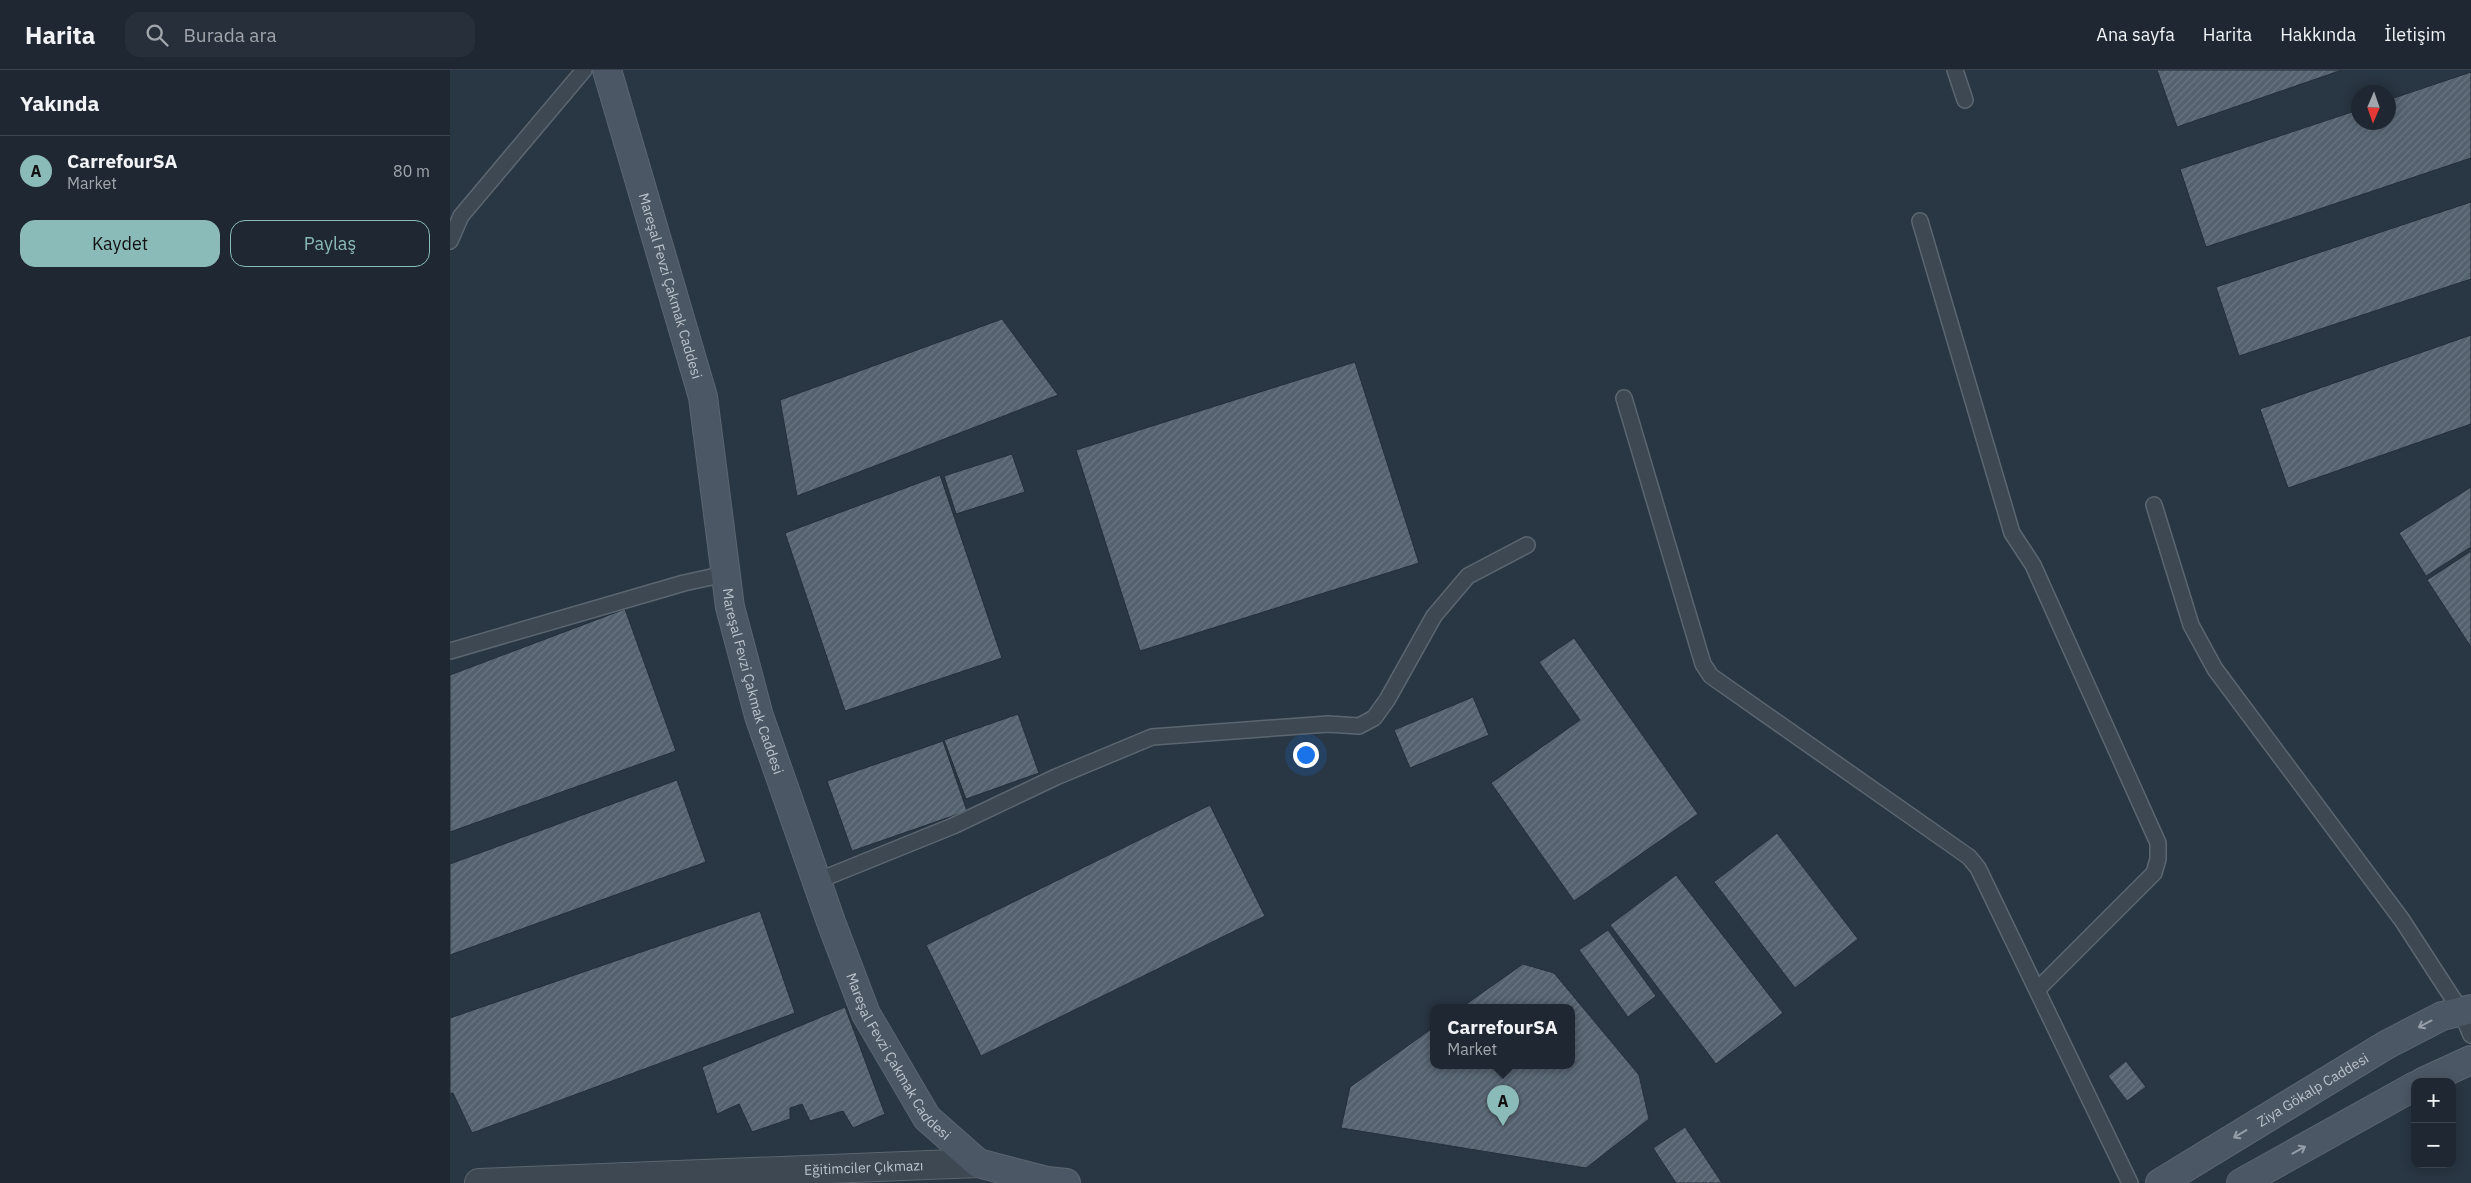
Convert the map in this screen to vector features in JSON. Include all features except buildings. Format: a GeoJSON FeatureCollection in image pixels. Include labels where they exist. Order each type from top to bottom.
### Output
{"type":"FeatureCollection","features":[{"type":"Feature","properties":{"kind":"street","name":"Mareşal Fevzi Çakmak Caddesi"},"geometry":{"type":"LineString","coordinates":[[607,70],[703,397],[730,607],[760,716],[816,881],[866,1014],[927,1118],[978,1163],[1047,1181],[1066,1183]]}},
{"type":"Feature","properties":{"kind":"street","name":"Ziya Gökalp Caddesi"},"geometry":{"type":"LineString","coordinates":[[2160,1183],[2386,1045],[2442,1016],[2468,1018]]}},
{"type":"Feature","properties":{"kind":"street"},"geometry":{"type":"LineString","coordinates":[[2432,1078],[2471,1060]]}},
{"type":"Feature","properties":{"kind":"street"},"geometry":{"type":"LineString","coordinates":[[2241,1183],[2411,1088]]}},
{"type":"Feature","properties":{"kind":"street","name":"Eğitimciler Çıkmazı"},"geometry":{"type":"LineString","coordinates":[[479,1183],[978,1163]]}},
{"type":"Feature","properties":{"kind":"lane"},"geometry":{"type":"LineString","coordinates":[[450,241],[461,216],[584,70]]}},
{"type":"Feature","properties":{"kind":"lane"},"geometry":{"type":"LineString","coordinates":[[1955,70],[1965,100]]}},
{"type":"Feature","properties":{"kind":"lane"},"geometry":{"type":"LineString","coordinates":[[1920,221],[2012,532],[2033,565],[2158,843],[2158,859],[2154,873],[2036,990]]}},
{"type":"Feature","properties":{"kind":"lane"},"geometry":{"type":"LineString","coordinates":[[1624,398],[1703,664],[1711,676],[1969,856],[1978,868],[2130,1183]]}},
{"type":"Feature","properties":{"kind":"lane"},"geometry":{"type":"LineString","coordinates":[[2154,506],[2191,625],[2215,669],[2402,920],[2468,1018]]}},
{"type":"Feature","properties":{"kind":"lane"},"geometry":{"type":"LineString","coordinates":[[816,881],[953,826],[1056,777],[1152,737],[1328,724],[1359,726],[1374,718],[1387,700],[1434,616],[1468,576],[1527,545]]}},
{"type":"Feature","properties":{"kind":"lane"},"geometry":{"type":"LineString","coordinates":[[450,651],[684,583],[725,574]]}},
{"type":"Feature","properties":{"kind":"place","name":"CarrefourSA"},"geometry":{"type":"Point","coordinates":[1503,1126]}}]}
